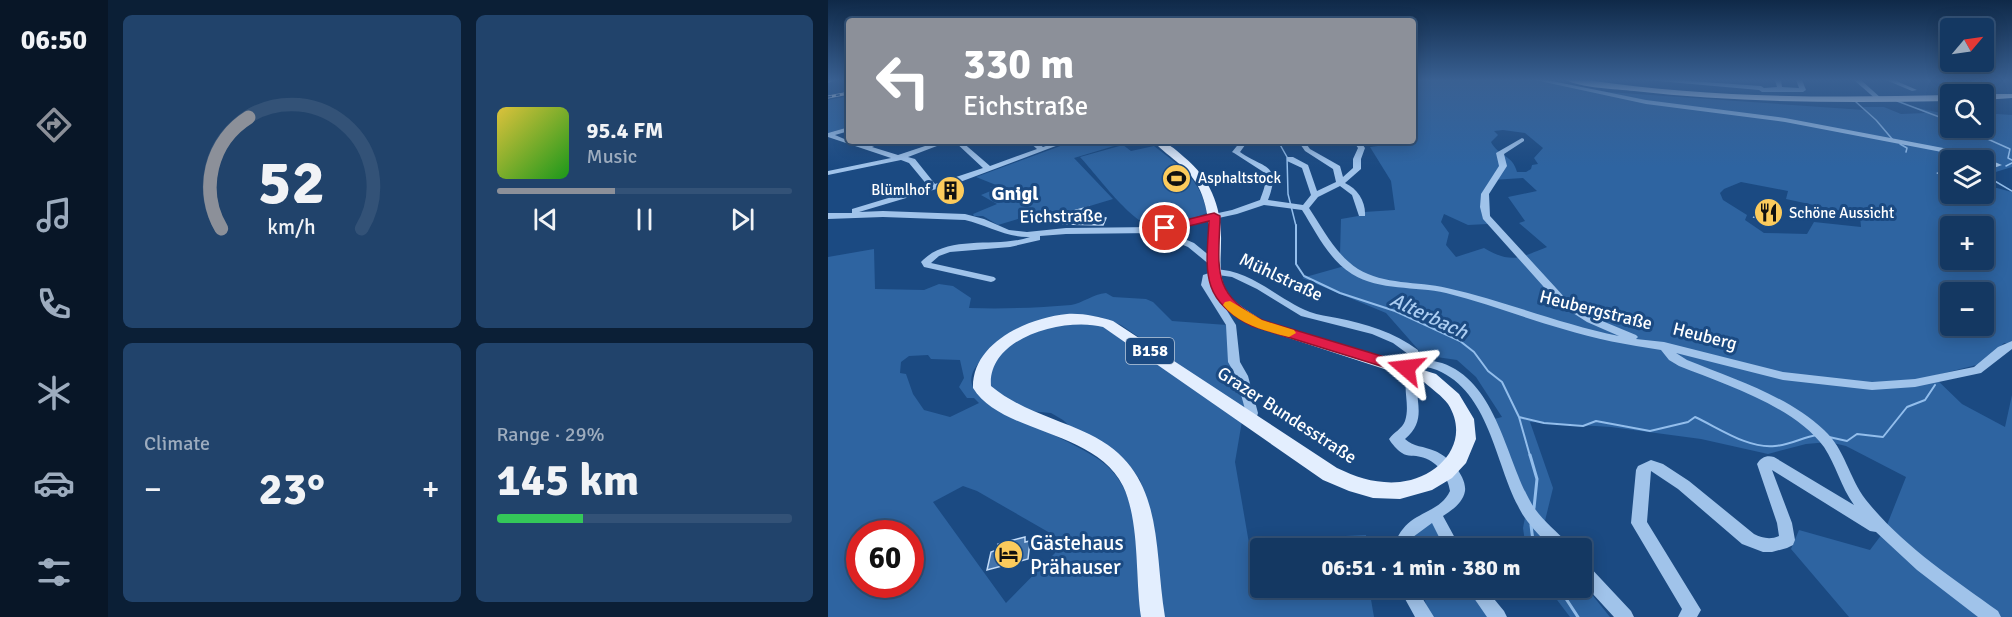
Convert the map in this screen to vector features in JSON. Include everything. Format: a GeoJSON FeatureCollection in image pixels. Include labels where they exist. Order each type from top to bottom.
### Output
{"type":"FeatureCollection","features":[{"type":"Feature","properties":{"kind":"main road"},"geometry":{"type":"LineString","coordinates":[[1162,144],[1187,164],[1200,178],[1208,193],[1214,216],[1213,270],[1217,288],[1228,303],[1250,320],[1411,367],[1441,385],[1460,405],[1466,420],[1467,434],[1463,450],[1449,470]]}},
{"type":"Feature","properties":{"kind":"main road","name":"Grazer Bundesstraße"},"geometry":{"type":"LineString","coordinates":[[1153,617],[1138,501],[1131,481],[1120,466],[1093,446],[1001,403],[982,388],[981,371],[987,360],[998,349],[1030,330],[1065,320],[1092,319],[1119,330],[1330,474],[1352,485],[1374,490],[1399,490],[1420,485],[1449,470]]}},
{"type":"Feature","properties":{"kind":"street"},"geometry":{"type":"LineString","coordinates":[[1698,109],[1785,120],[1943,150]]}},
{"type":"Feature","properties":{"kind":"street"},"geometry":{"type":"LineString","coordinates":[[828,135],[846,130]]}},
{"type":"Feature","properties":{"kind":"street"},"geometry":{"type":"LineString","coordinates":[[828,135],[846,141]]}},
{"type":"Feature","properties":{"kind":"street","name":"Heuberg"},"geometry":{"type":"LineString","coordinates":[[1522,140],[1500,153],[1503,166],[1484,192],[1482,200],[1485,218],[1563,302],[1591,320],[1665,347],[1744,364],[1783,376],[1872,386],[1915,383],[1977,370],[1986,366],[2006,346],[2012,345]]}},
{"type":"Feature","properties":{"kind":"street"},"geometry":{"type":"LineString","coordinates":[[855,144],[912,161],[933,188]]}},
{"type":"Feature","properties":{"kind":"street"},"geometry":{"type":"LineString","coordinates":[[864,147],[873,144]]}},
{"type":"Feature","properties":{"kind":"street"},"geometry":{"type":"LineString","coordinates":[[828,173],[900,158],[939,144]]}},
{"type":"Feature","properties":{"kind":"street"},"geometry":{"type":"LineString","coordinates":[[960,144],[989,169]]}},
{"type":"Feature","properties":{"kind":"street"},"geometry":{"type":"LineString","coordinates":[[1035,144],[1042,149]]}},
{"type":"Feature","properties":{"kind":"street"},"geometry":{"type":"LineString","coordinates":[[841,215],[933,188],[1057,144]]}},
{"type":"Feature","properties":{"kind":"street"},"geometry":{"type":"LineString","coordinates":[[1243,144],[1236,152],[1264,166],[1269,172],[1270,177],[1263,202]]}},
{"type":"Feature","properties":{"kind":"street"},"geometry":{"type":"LineString","coordinates":[[1302,144],[1307,150],[1337,168],[1340,183]]}},
{"type":"Feature","properties":{"kind":"street"},"geometry":{"type":"LineString","coordinates":[[1214,216],[1263,202],[1295,207],[1340,183],[1357,169],[1357,159],[1362,148],[1359,144]]}},
{"type":"Feature","properties":{"kind":"street"},"geometry":{"type":"LineString","coordinates":[[1290,159],[1305,167],[1316,195]]}},
{"type":"Feature","properties":{"kind":"street"},"geometry":{"type":"LineString","coordinates":[[1340,183],[1351,188],[1358,195],[1362,214]]}},
{"type":"Feature","properties":{"kind":"street","name":"Heubergstraße"},"geometry":{"type":"LineString","coordinates":[[1295,207],[1346,265],[1366,278],[1390,284],[1421,285],[1442,289],[1528,313],[1568,327],[1665,347],[1673,357],[1683,363],[1789,410],[1821,434],[1831,448],[1853,494],[1881,530],[1992,617]]}},
{"type":"Feature","properties":{"kind":"street","name":"Eichstraße"},"geometry":{"type":"LineString","coordinates":[[828,216],[883,214],[960,216],[979,220],[1010,233],[1042,234],[1154,230],[1214,216]]}},
{"type":"Feature","properties":{"kind":"street","name":"Eichstraße"},"geometry":{"type":"LineString","coordinates":[[1154,230],[1191,245],[1213,270]]}},
{"type":"Feature","properties":{"kind":"street"},"geometry":{"type":"LineString","coordinates":[[991,279],[927,265],[926,262],[929,258],[946,251],[1026,242],[1042,234]]}},
{"type":"Feature","properties":{"kind":"street"},"geometry":{"type":"LineString","coordinates":[[1213,270],[1206,277],[1206,285],[1231,325],[1234,362],[1242,375],[1252,413],[1250,420]]}},
{"type":"Feature","properties":{"kind":"street","name":"Mühlstraße"},"geometry":{"type":"LineString","coordinates":[[1213,270],[1221,270],[1259,286],[1306,314],[1379,334],[1408,348],[1414,353],[1411,367]]}},
{"type":"Feature","properties":{"kind":"street"},"geometry":{"type":"LineString","coordinates":[[1406,538],[1409,531],[1435,516],[1454,500],[1457,492],[1457,484],[1449,470],[1426,451],[1407,450],[1396,439],[1410,426],[1414,409],[1411,367],[1434,363],[1447,369],[1473,392],[1490,418],[1524,505],[1553,538]]}},
{"type":"Feature","properties":{"kind":"street"},"geometry":{"type":"LineString","coordinates":[[1687,617],[1692,610],[1639,523],[1643,470],[1647,466],[1652,465],[1669,474],[1748,539],[1761,545],[1780,544],[1787,540],[1788,530],[1767,482],[1764,464],[1769,461],[1881,530]]}},
{"type":"Feature","properties":{"kind":"street"},"geometry":{"type":"LineString","coordinates":[[1435,516],[1447,538]]}},
{"type":"Feature","properties":{"kind":"street"},"geometry":{"type":"LineString","coordinates":[[1592,581],[1625,617]]}},
{"type":"Feature","properties":{"kind":"street"},"geometry":{"type":"LineString","coordinates":[[1413,598],[1425,617]]}},
{"type":"Feature","properties":{"kind":"street"},"geometry":{"type":"LineString","coordinates":[[1483,598],[1498,617]]}},
{"type":"Feature","properties":{"kind":"shaded area"},"geometry":{"type":"Polygon","coordinates":[[[828,109],[846,109],[846,128],[828,133],[828,109]]]}},
{"type":"Feature","properties":{"kind":"shaded area"},"geometry":{"type":"Polygon","coordinates":[[[1416,109],[1888,109],[1901,114],[1926,113],[1917,109],[1921,109],[1940,113],[1940,138],[1994,138],[1994,114],[2012,115],[2012,167],[1994,172],[1994,150],[1940,150],[1940,204],[1994,204],[1994,188],[2012,192],[2012,344],[2004,343],[1984,363],[1933,376],[1962,404],[2005,427],[2012,395],[2012,617],[1849,617],[1791,549],[1799,530],[1870,550],[1885,530],[1906,477],[1846,446],[1829,442],[1806,444],[1768,454],[1701,439],[1611,427],[1530,422],[1553,488],[1542,533],[1546,538],[1524,538],[1523,528],[1527,507],[1494,419],[1502,417],[1476,377],[1457,360],[1423,355],[1386,313],[1302,278],[1348,265],[1340,254],[1341,219],[1364,215],[1364,212],[1395,210],[1391,181],[1370,147],[1386,144],[1416,144],[1416,109]],[[1494,131],[1498,135],[1491,142],[1512,162],[1517,172],[1526,172],[1531,169],[1532,165],[1538,164],[1534,158],[1543,148],[1525,133],[1494,131]],[[1523,178],[1492,180],[1484,192],[1482,201],[1488,224],[1468,225],[1444,214],[1441,222],[1449,233],[1446,245],[1456,257],[1484,248],[1502,256],[1516,258],[1547,247],[1519,223],[1525,221],[1508,197],[1537,191],[1523,178]],[[1741,182],[1720,193],[1723,200],[1747,215],[1745,220],[1764,233],[1807,234],[1814,222],[1861,227],[1860,215],[1786,199],[1788,191],[1741,182]]]}},
{"type":"Feature","properties":{"kind":"shaded area"},"geometry":{"type":"Polygon","coordinates":[[[1066,144],[1121,144],[1074,158],[1113,199],[1040,221],[1041,212],[998,225],[983,216],[974,216],[973,214],[997,204],[981,195],[993,190],[990,188],[996,185],[976,177],[1066,144]]]}},
{"type":"Feature","properties":{"kind":"shaded area"},"geometry":{"type":"Polygon","coordinates":[[[1123,145],[1131,151],[1154,146],[1173,160],[1188,174],[1200,191],[1207,213],[1161,227],[1145,224],[1136,218],[1115,198],[1080,157],[1123,145]]]}},
{"type":"Feature","properties":{"kind":"shaded area"},"geometry":{"type":"Polygon","coordinates":[[[874,249],[875,289],[924,290],[939,284],[953,286],[971,298],[969,308],[1071,305],[1106,293],[1113,297],[1146,299],[1153,302],[1172,321],[1227,325],[1248,412],[1121,325],[1100,317],[1080,315],[1057,318],[982,359],[972,375],[973,387],[994,405],[1094,456],[1106,465],[1119,480],[1128,497],[1133,516],[1142,617],[828,617],[828,257],[874,249]],[[928,355],[909,356],[901,362],[900,373],[906,374],[913,394],[924,410],[950,417],[979,403],[974,398],[967,398],[959,387],[964,378],[960,360],[931,359],[928,355]],[[963,486],[933,502],[1006,603],[1055,553],[1057,537],[977,491],[963,486]]]}},
{"type":"Feature","properties":{"kind":"shaded area"},"geometry":{"type":"Polygon","coordinates":[[[1071,322],[1102,326],[1242,421],[1235,462],[1250,549],[1250,598],[1371,598],[1374,617],[1161,617],[1149,512],[1140,480],[1127,462],[1112,450],[1075,431],[1051,413],[1029,411],[992,390],[988,382],[990,365],[1004,349],[1032,332],[1071,322]]]}},
{"type":"Feature","properties":{"kind":"shaded area"},"geometry":{"type":"Polygon","coordinates":[[[1432,521],[1442,538],[1411,538],[1432,521]]]}},
{"type":"Feature","properties":{"kind":"shaded area"},"geometry":{"type":"Polygon","coordinates":[[[1366,535],[1366,538],[1322,538],[1366,535]]]}},
{"type":"Feature","properties":{"kind":"shaded area"},"geometry":{"type":"Polygon","coordinates":[[[1592,595],[1610,617],[1570,617],[1556,598],[1592,598],[1592,595]]]}},
{"type":"Feature","properties":{"kind":"shaded area"},"geometry":{"type":"Polygon","coordinates":[[[1424,598],[1478,598],[1492,617],[1429,617],[1424,598]]]}},
{"type":"Feature","properties":{"kind":"building","name":"Schöne Aussicht"},"geometry":{"type":"Polygon","coordinates":[[[1766,205],[1781,209],[1775,216],[1781,218],[1776,223],[1754,217],[1766,205]]]}},
{"type":"Feature","properties":{"kind":"building"},"geometry":{"type":"Polygon","coordinates":[[[1088,207],[1085,213],[1106,218],[1103,225],[1063,224],[1059,215],[1088,207]]]}},
{"type":"Feature","properties":{"kind":"building","name":"Gästehaus Prähauser"},"geometry":{"type":"Polygon","coordinates":[[[1025,537],[1025,542],[1030,541],[1028,559],[987,570],[991,552],[997,550],[998,544],[1025,537]]]}},
{"type":"Feature","properties":{"kind":"waterway"},"geometry":{"type":"LineString","coordinates":[[1864,109],[1893,140]]}},
{"type":"Feature","properties":{"kind":"waterway"},"geometry":{"type":"LineString","coordinates":[[1918,109],[1940,117]]}},
{"type":"Feature","properties":{"kind":"waterway"},"geometry":{"type":"LineString","coordinates":[[1985,138],[2010,149],[2008,158],[2012,160]]}},
{"type":"Feature","properties":{"kind":"waterway","name":"Alterbach"},"geometry":{"type":"LineString","coordinates":[[1280,144],[1287,157],[1288,194],[1296,226]]}},
{"type":"Feature","properties":{"kind":"waterway"},"geometry":{"type":"LineString","coordinates":[[1900,144],[1907,148],[1906,152]]}},
{"type":"Feature","properties":{"kind":"waterway"},"geometry":{"type":"LineString","coordinates":[[2006,166],[2012,163]]}},
{"type":"Feature","properties":{"kind":"waterway"},"geometry":{"type":"LineString","coordinates":[[1994,181],[2012,191]]}},
{"type":"Feature","properties":{"kind":"waterway","name":"Alterbach"},"geometry":{"type":"LineString","coordinates":[[1296,226],[1296,264],[1304,276],[1340,293],[1395,311],[1460,341],[1474,352],[1488,371],[1502,382],[1519,417]]}},
{"type":"Feature","properties":{"kind":"waterway"},"geometry":{"type":"LineString","coordinates":[[1829,437],[1847,441],[1857,434],[1883,437],[1907,407],[1925,400],[1935,385]]}},
{"type":"Feature","properties":{"kind":"waterway"},"geometry":{"type":"LineString","coordinates":[[1519,417],[1544,423],[1583,426],[1596,421],[1650,431],[1688,422],[1695,417],[1744,441],[1765,446],[1791,443],[1817,435]]}},
{"type":"Feature","properties":{"kind":"waterway","name":"Alterbach"},"geometry":{"type":"LineString","coordinates":[[1519,417],[1530,456]]}},
{"type":"Feature","properties":{"kind":"waterway","name":"Alterbach"},"geometry":{"type":"LineString","coordinates":[[1530,455],[1537,479],[1534,508]]}},
{"type":"Feature","properties":{"kind":"waterway","name":"Alterbach"},"geometry":{"type":"LineString","coordinates":[[1531,525],[1533,538]]}},
{"type":"Feature","properties":{"kind":"waterway","name":"Alterbach"},"geometry":{"type":"LineString","coordinates":[[1566,598],[1578,617]]}},
{"type":"Feature","properties":{"kind":"slow traffic"},"geometry":{"type":"LineString","coordinates":[[1230,305],[1243,316],[1257,323],[1289,333]]}},
{"type":"Feature","properties":{"kind":"place","name":"Asphaltstock"},"geometry":{"type":"Point","coordinates":[1177,178]}},
{"type":"Feature","properties":{"kind":"place","name":"Blümlhof"},"geometry":{"type":"Point","coordinates":[951,190]}},
{"type":"Feature","properties":{"kind":"place","name":"Schöne Aussicht"},"geometry":{"type":"Point","coordinates":[1768,213]}},
{"type":"Feature","properties":{"kind":"place","name":"Gästehaus Prähauser"},"geometry":{"type":"Point","coordinates":[1009,555]}},
{"type":"Feature","properties":{"kind":"district","name":"Gnigl"},"geometry":{"type":"Point","coordinates":[1015,193]}},
{"type":"Feature","properties":{"kind":"route"},"geometry":{"type":"LineString","coordinates":[[1165,228],[1214,216],[1213,274],[1217,288],[1228,303],[1243,316],[1257,323],[1406,368]]}}]}
